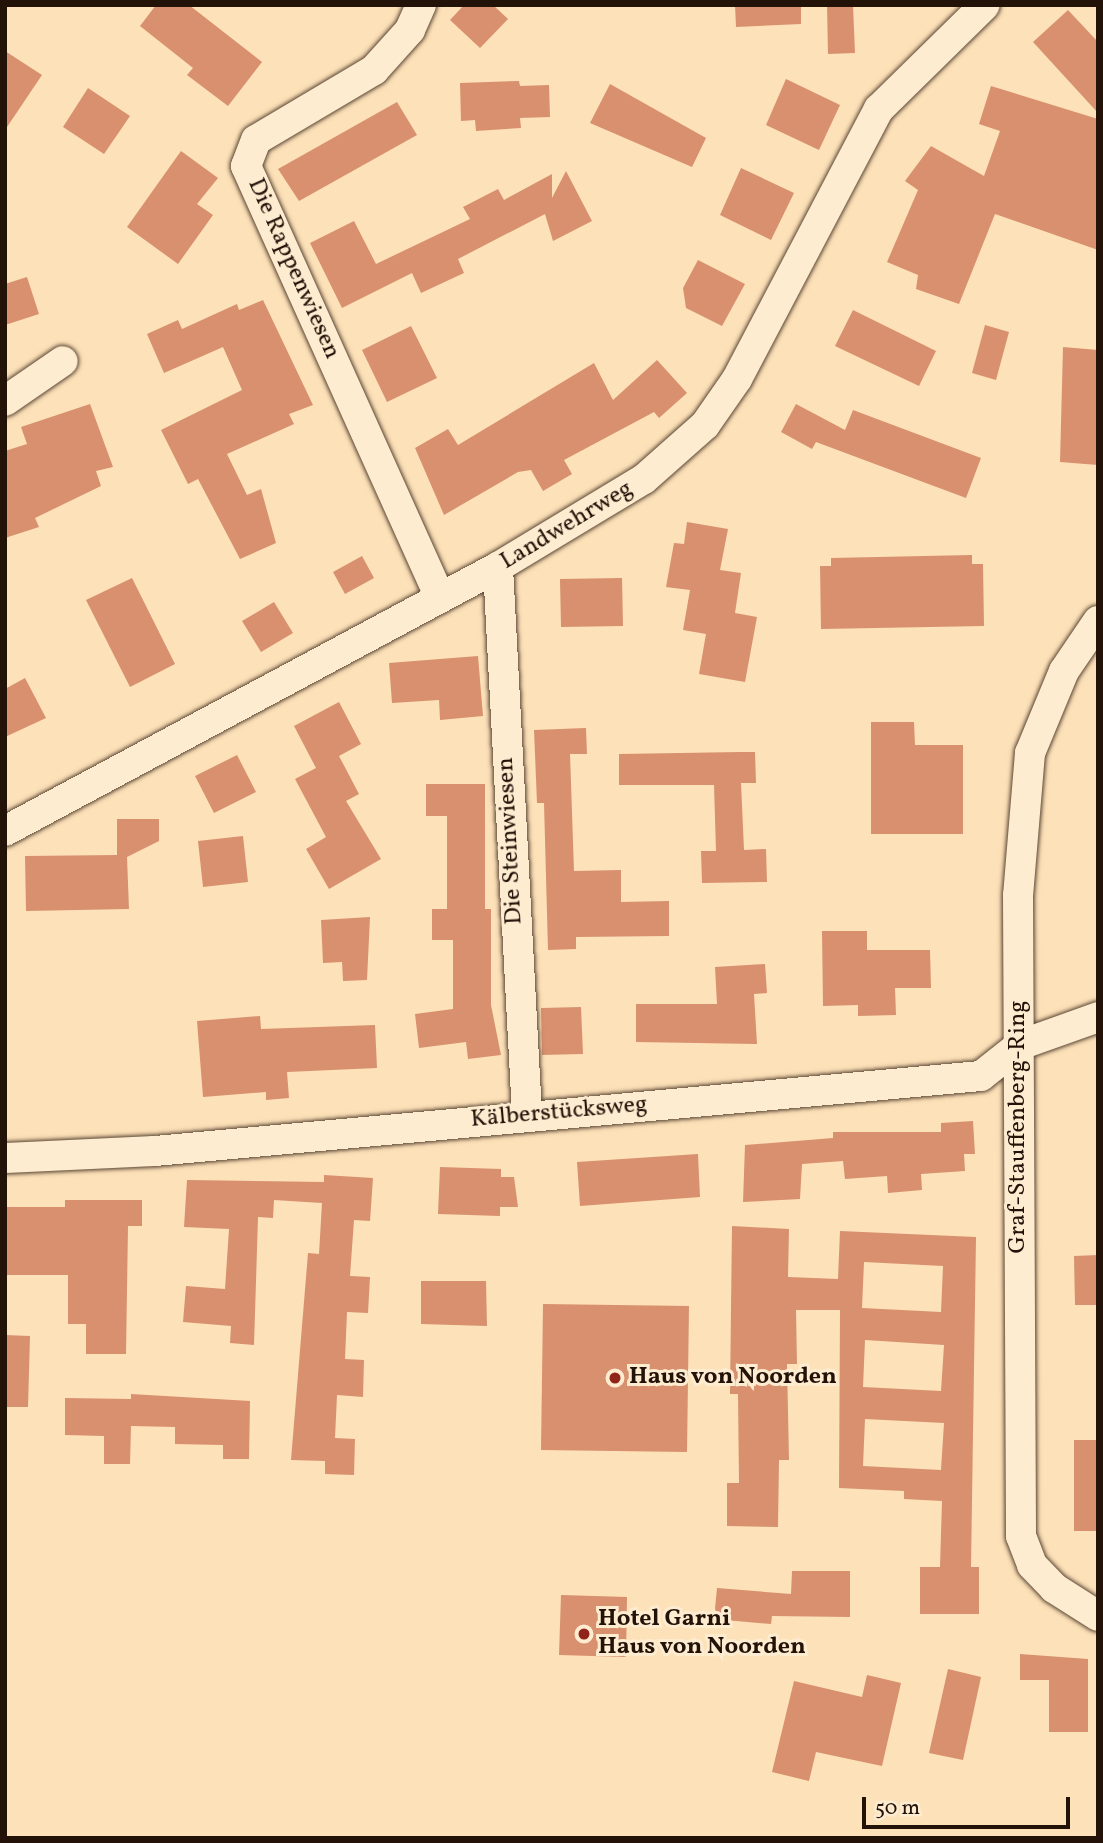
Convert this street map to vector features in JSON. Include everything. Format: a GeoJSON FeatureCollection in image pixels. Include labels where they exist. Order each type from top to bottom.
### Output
{"type":"FeatureCollection","features":[{"type":"Feature","properties":{"kind":"street","name":"Die Rappenwiesen"},"geometry":{"type":"LineString","coordinates":[[421,5],[410,30],[374,70],[256,140],[246,166],[440,597]]}},
{"type":"Feature","properties":{"kind":"street","name":"Landwehrweg"},"geometry":{"type":"LineString","coordinates":[[5,831],[612,504],[705,425],[737,379],[878,109],[985,5]]}},
{"type":"Feature","properties":{"kind":"street"},"geometry":{"type":"LineString","coordinates":[[5,401],[63,361]]}},
{"type":"Feature","properties":{"kind":"street","name":"Die Steinwiesen"},"geometry":{"type":"LineString","coordinates":[[498,567],[527,1115]]}},
{"type":"Feature","properties":{"kind":"street","name":"Graf-Stauffenberg-Ring"},"geometry":{"type":"LineString","coordinates":[[1098,621],[1064,671],[1030,753],[1018,895],[1021,1536],[1032,1565],[1054,1588],[1098,1616]]}},
{"type":"Feature","properties":{"kind":"street","name":"Kälberstücksweg"},"geometry":{"type":"LineString","coordinates":[[5,1158],[155,1151],[527,1115],[981,1076],[1020,1045],[1098,1017]]}},
{"type":"Feature","properties":{"kind":"building"},"geometry":{"type":"Polygon","coordinates":[[[156,5],[189,5],[262,62],[228,106],[187,75],[193,68],[140,26],[156,5]]]}},
{"type":"Feature","properties":{"kind":"building"},"geometry":{"type":"Polygon","coordinates":[[[464,5],[493,5],[508,19],[480,48],[450,20],[464,5]]]}},
{"type":"Feature","properties":{"kind":"building"},"geometry":{"type":"Polygon","coordinates":[[[735,5],[801,5],[801,24],[736,27],[735,5]]]}},
{"type":"Feature","properties":{"kind":"building"},"geometry":{"type":"Polygon","coordinates":[[[827,5],[853,5],[855,53],[828,54],[827,5]]]}},
{"type":"Feature","properties":{"kind":"building"},"geometry":{"type":"Polygon","coordinates":[[[1068,10],[1098,42],[1098,113],[1033,42],[1068,10]]]}},
{"type":"Feature","properties":{"kind":"building"},"geometry":{"type":"Polygon","coordinates":[[[5,51],[42,75],[5,130],[5,51]]]}},
{"type":"Feature","properties":{"kind":"building"},"geometry":{"type":"Polygon","coordinates":[[[786,79],[840,105],[819,150],[766,125],[786,79]]]}},
{"type":"Feature","properties":{"kind":"building"},"geometry":{"type":"Polygon","coordinates":[[[519,81],[520,86],[549,85],[550,117],[520,118],[521,128],[476,131],[475,120],[461,121],[460,83],[519,81]]]}},
{"type":"Feature","properties":{"kind":"building"},"geometry":{"type":"Polygon","coordinates":[[[610,84],[706,138],[692,167],[590,123],[610,84]]]}},
{"type":"Feature","properties":{"kind":"building"},"geometry":{"type":"Polygon","coordinates":[[[991,86],[1098,119],[1098,250],[995,214],[959,304],[916,289],[918,275],[887,262],[918,190],[905,181],[931,146],[984,176],[1000,131],[979,124],[991,86]]]}},
{"type":"Feature","properties":{"kind":"building"},"geometry":{"type":"Polygon","coordinates":[[[88,88],[130,116],[104,154],[63,127],[88,88]]]}},
{"type":"Feature","properties":{"kind":"building"},"geometry":{"type":"Polygon","coordinates":[[[397,102],[417,135],[299,201],[278,169],[397,102]]]}},
{"type":"Feature","properties":{"kind":"building"},"geometry":{"type":"Polygon","coordinates":[[[181,151],[218,178],[197,204],[213,215],[178,264],[127,227],[181,151]]]}},
{"type":"Feature","properties":{"kind":"building"},"geometry":{"type":"Polygon","coordinates":[[[741,168],[794,193],[771,240],[720,215],[741,168]]]}},
{"type":"Feature","properties":{"kind":"building"},"geometry":{"type":"Polygon","coordinates":[[[566,171],[592,221],[553,241],[545,214],[458,259],[464,273],[421,293],[412,273],[342,308],[310,243],[354,221],[376,264],[470,219],[463,207],[498,189],[504,200],[552,174],[552,198],[566,171]]]}},
{"type":"Feature","properties":{"kind":"building"},"geometry":{"type":"Polygon","coordinates":[[[698,260],[745,284],[722,326],[686,308],[683,288],[698,260]]]}},
{"type":"Feature","properties":{"kind":"building"},"geometry":{"type":"Polygon","coordinates":[[[27,277],[39,314],[5,325],[5,284],[27,277]]]}},
{"type":"Feature","properties":{"kind":"building"},"geometry":{"type":"Polygon","coordinates":[[[263,300],[313,405],[289,414],[294,424],[227,454],[247,495],[261,489],[276,543],[240,559],[198,479],[188,484],[161,430],[242,390],[223,347],[164,373],[147,334],[178,320],[182,329],[237,304],[239,310],[263,300]]]}},
{"type":"Feature","properties":{"kind":"building"},"geometry":{"type":"Polygon","coordinates":[[[853,310],[936,351],[919,386],[835,346],[853,310]]]}},
{"type":"Feature","properties":{"kind":"building"},"geometry":{"type":"Polygon","coordinates":[[[985,325],[1009,332],[996,380],[972,373],[985,325]]]}},
{"type":"Feature","properties":{"kind":"building"},"geometry":{"type":"Polygon","coordinates":[[[411,326],[437,378],[387,402],[362,350],[411,326]]]}},
{"type":"Feature","properties":{"kind":"building"},"geometry":{"type":"Polygon","coordinates":[[[1063,347],[1098,350],[1098,465],[1060,462],[1063,347]]]}},
{"type":"Feature","properties":{"kind":"building"},"geometry":{"type":"Polygon","coordinates":[[[657,360],[687,393],[659,418],[654,412],[564,460],[572,474],[543,491],[531,470],[518,472],[444,515],[415,448],[448,429],[458,445],[594,363],[613,400],[657,360]]]}},
{"type":"Feature","properties":{"kind":"building"},"geometry":{"type":"Polygon","coordinates":[[[90,404],[113,467],[96,471],[101,486],[35,518],[39,527],[5,538],[5,451],[27,444],[21,427],[90,404]]]}},
{"type":"Feature","properties":{"kind":"building"},"geometry":{"type":"Polygon","coordinates":[[[796,404],[845,430],[853,410],[981,458],[966,498],[816,442],[812,449],[781,432],[796,404]]]}},
{"type":"Feature","properties":{"kind":"building"},"geometry":{"type":"Polygon","coordinates":[[[687,522],[728,529],[720,570],[741,573],[735,613],[757,617],[745,682],[699,674],[706,634],[683,630],[690,590],[666,587],[674,543],[684,544],[687,522]]]}},
{"type":"Feature","properties":{"kind":"building"},"geometry":{"type":"Polygon","coordinates":[[[972,555],[972,564],[983,564],[984,626],[821,629],[820,566],[831,566],[831,558],[972,555]]]}},
{"type":"Feature","properties":{"kind":"building"},"geometry":{"type":"Polygon","coordinates":[[[362,556],[374,578],[345,594],[333,572],[362,556]]]}},
{"type":"Feature","properties":{"kind":"building"},"geometry":{"type":"Polygon","coordinates":[[[132,578],[175,664],[130,687],[86,600],[132,578]]]}},
{"type":"Feature","properties":{"kind":"building"},"geometry":{"type":"Polygon","coordinates":[[[622,578],[623,626],[561,627],[560,579],[622,578]]]}},
{"type":"Feature","properties":{"kind":"building"},"geometry":{"type":"Polygon","coordinates":[[[274,602],[293,633],[261,652],[242,621],[274,602]]]}},
{"type":"Feature","properties":{"kind":"building"},"geometry":{"type":"Polygon","coordinates":[[[478,656],[483,716],[440,720],[439,700],[392,703],[389,663],[478,656]]]}},
{"type":"Feature","properties":{"kind":"building"},"geometry":{"type":"Polygon","coordinates":[[[25,678],[46,718],[5,737],[5,689],[25,678]]]}},
{"type":"Feature","properties":{"kind":"building"},"geometry":{"type":"Polygon","coordinates":[[[339,702],[361,744],[339,756],[359,794],[346,801],[381,859],[329,889],[306,849],[326,837],[295,779],[316,768],[294,726],[339,702]]]}},
{"type":"Feature","properties":{"kind":"building"},"geometry":{"type":"Polygon","coordinates":[[[871,722],[914,722],[915,745],[963,745],[963,834],[871,834],[871,722]]]}},
{"type":"Feature","properties":{"kind":"building"},"geometry":{"type":"Polygon","coordinates":[[[586,728],[587,754],[570,754],[574,871],[621,870],[621,902],[669,901],[669,936],[576,937],[576,949],[548,950],[544,803],[537,803],[534,730],[586,728]]]}},
{"type":"Feature","properties":{"kind":"building"},"geometry":{"type":"Polygon","coordinates":[[[755,752],[756,783],[741,783],[744,850],[766,849],[767,882],[702,883],[701,851],[716,851],[714,785],[619,785],[619,754],[755,752]]]}},
{"type":"Feature","properties":{"kind":"building"},"geometry":{"type":"Polygon","coordinates":[[[237,755],[256,792],[214,813],[195,776],[237,755]]]}},
{"type":"Feature","properties":{"kind":"building"},"geometry":{"type":"Polygon","coordinates":[[[426,784],[485,784],[485,909],[491,909],[491,1005],[501,1055],[468,1059],[466,1042],[419,1048],[415,1014],[453,1009],[453,940],[432,940],[432,909],[447,909],[447,816],[426,816],[426,784]]]}},
{"type":"Feature","properties":{"kind":"building"},"geometry":{"type":"Polygon","coordinates":[[[117,819],[159,819],[159,841],[127,857],[129,909],[26,911],[25,856],[117,855],[117,819]]]}},
{"type":"Feature","properties":{"kind":"building"},"geometry":{"type":"Polygon","coordinates":[[[243,836],[248,882],[203,887],[198,841],[243,836]]]}},
{"type":"Feature","properties":{"kind":"building"},"geometry":{"type":"Polygon","coordinates":[[[370,917],[367,980],[343,981],[342,962],[323,963],[321,920],[370,917]]]}},
{"type":"Feature","properties":{"kind":"building"},"geometry":{"type":"Polygon","coordinates":[[[822,931],[867,931],[867,950],[930,950],[931,988],[895,988],[896,1015],[858,1016],[858,1005],[823,1006],[822,931]]]}},
{"type":"Feature","properties":{"kind":"building"},"geometry":{"type":"Polygon","coordinates":[[[765,964],[767,993],[754,994],[757,1044],[636,1042],[636,1004],[717,1004],[715,967],[765,964]]]}},
{"type":"Feature","properties":{"kind":"building"},"geometry":{"type":"Polygon","coordinates":[[[581,1007],[583,1054],[542,1055],[541,1008],[581,1007]]]}},
{"type":"Feature","properties":{"kind":"building"},"geometry":{"type":"Polygon","coordinates":[[[260,1016],[261,1029],[375,1025],[377,1068],[287,1072],[289,1098],[266,1100],[266,1092],[203,1097],[197,1021],[260,1016]]]}},
{"type":"Feature","properties":{"kind":"building"},"geometry":{"type":"Polygon","coordinates":[[[973,1121],[975,1154],[964,1154],[965,1171],[921,1174],[922,1190],[888,1193],[887,1176],[845,1179],[843,1161],[802,1164],[800,1199],[743,1202],[745,1145],[833,1138],[833,1132],[941,1132],[941,1123],[973,1121]]]}},
{"type":"Feature","properties":{"kind":"building"},"geometry":{"type":"Polygon","coordinates":[[[698,1154],[700,1197],[580,1206],[577,1162],[698,1154]]]}},
{"type":"Feature","properties":{"kind":"building"},"geometry":{"type":"Polygon","coordinates":[[[440,1167],[501,1169],[501,1177],[514,1177],[518,1207],[500,1207],[500,1216],[438,1214],[440,1167]]]}},
{"type":"Feature","properties":{"kind":"building"},"geometry":{"type":"Polygon","coordinates":[[[324,1175],[373,1178],[370,1221],[354,1220],[350,1276],[370,1277],[368,1313],[347,1312],[345,1359],[364,1360],[363,1397],[337,1395],[335,1438],[355,1439],[354,1475],[325,1474],[325,1461],[291,1460],[308,1253],[319,1254],[322,1203],[274,1200],[273,1218],[258,1217],[254,1345],[230,1343],[231,1326],[183,1322],[186,1286],[225,1289],[229,1229],[184,1227],[187,1180],[324,1182],[324,1175]]]}},
{"type":"Feature","properties":{"kind":"building"},"geometry":{"type":"Polygon","coordinates":[[[65,1200],[142,1200],[142,1226],[128,1226],[126,1354],[86,1354],[86,1324],[68,1324],[68,1275],[5,1275],[5,1207],[65,1207],[65,1200]]]}},
{"type":"Feature","properties":{"kind":"building"},"geometry":{"type":"Polygon","coordinates":[[[732,1226],[789,1229],[788,1277],[838,1279],[840,1231],[976,1237],[971,1567],[979,1567],[979,1614],[920,1614],[920,1567],[940,1567],[942,1501],[904,1499],[904,1491],[839,1488],[840,1310],[796,1310],[797,1364],[787,1364],[789,1460],[779,1460],[778,1527],[727,1526],[727,1483],[739,1483],[738,1394],[730,1394],[732,1226]],[[864,1262],[862,1308],[941,1312],[943,1266],[864,1262]],[[865,1340],[863,1387],[941,1391],[944,1345],[865,1340]],[[865,1419],[863,1466],[941,1470],[944,1423],[865,1419]]]}},
{"type":"Feature","properties":{"kind":"building"},"geometry":{"type":"Polygon","coordinates":[[[1098,1255],[1098,1305],[1075,1305],[1074,1256],[1098,1255]]]}},
{"type":"Feature","properties":{"kind":"building"},"geometry":{"type":"Polygon","coordinates":[[[421,1281],[486,1281],[487,1326],[421,1324],[421,1281]]]}},
{"type":"Feature","properties":{"kind":"building","name":"Haus von Noorden"},"geometry":{"type":"Polygon","coordinates":[[[543,1304],[689,1306],[687,1452],[541,1450],[543,1304]]]}},
{"type":"Feature","properties":{"kind":"building"},"geometry":{"type":"Polygon","coordinates":[[[5,1335],[30,1336],[28,1407],[5,1407],[5,1335]]]}},
{"type":"Feature","properties":{"kind":"building"},"geometry":{"type":"Polygon","coordinates":[[[131,1394],[250,1401],[249,1459],[223,1459],[223,1445],[175,1444],[175,1427],[131,1426],[130,1464],[104,1464],[104,1436],[65,1435],[65,1398],[131,1399],[131,1394]]]}},
{"type":"Feature","properties":{"kind":"building"},"geometry":{"type":"Polygon","coordinates":[[[1074,1440],[1098,1440],[1098,1531],[1074,1531],[1074,1440]]]}},
{"type":"Feature","properties":{"kind":"building"},"geometry":{"type":"Polygon","coordinates":[[[792,1571],[850,1571],[850,1617],[772,1616],[771,1624],[714,1619],[717,1588],[791,1594],[792,1571]]]}},
{"type":"Feature","properties":{"kind":"building"},"geometry":{"type":"Polygon","coordinates":[[[561,1595],[627,1597],[626,1657],[559,1655],[561,1595]]]}},
{"type":"Feature","properties":{"kind":"building"},"geometry":{"type":"Polygon","coordinates":[[[1020,1654],[1088,1659],[1088,1732],[1049,1732],[1049,1680],[1020,1680],[1020,1654]]]}},
{"type":"Feature","properties":{"kind":"building"},"geometry":{"type":"Polygon","coordinates":[[[948,1669],[981,1677],[963,1760],[929,1753],[948,1669]]]}},
{"type":"Feature","properties":{"kind":"building"},"geometry":{"type":"Polygon","coordinates":[[[867,1675],[901,1683],[882,1766],[816,1752],[809,1781],[772,1772],[794,1681],[862,1697],[867,1675]]]}},
{"type":"Feature","properties":{"kind":"place","name":"Haus von Noorden"},"geometry":{"type":"Point","coordinates":[615,1378]}},
{"type":"Feature","properties":{"kind":"place","name":"Hotel Garni Haus von Noorden"},"geometry":{"type":"Point","coordinates":[584,1634]}}]}
